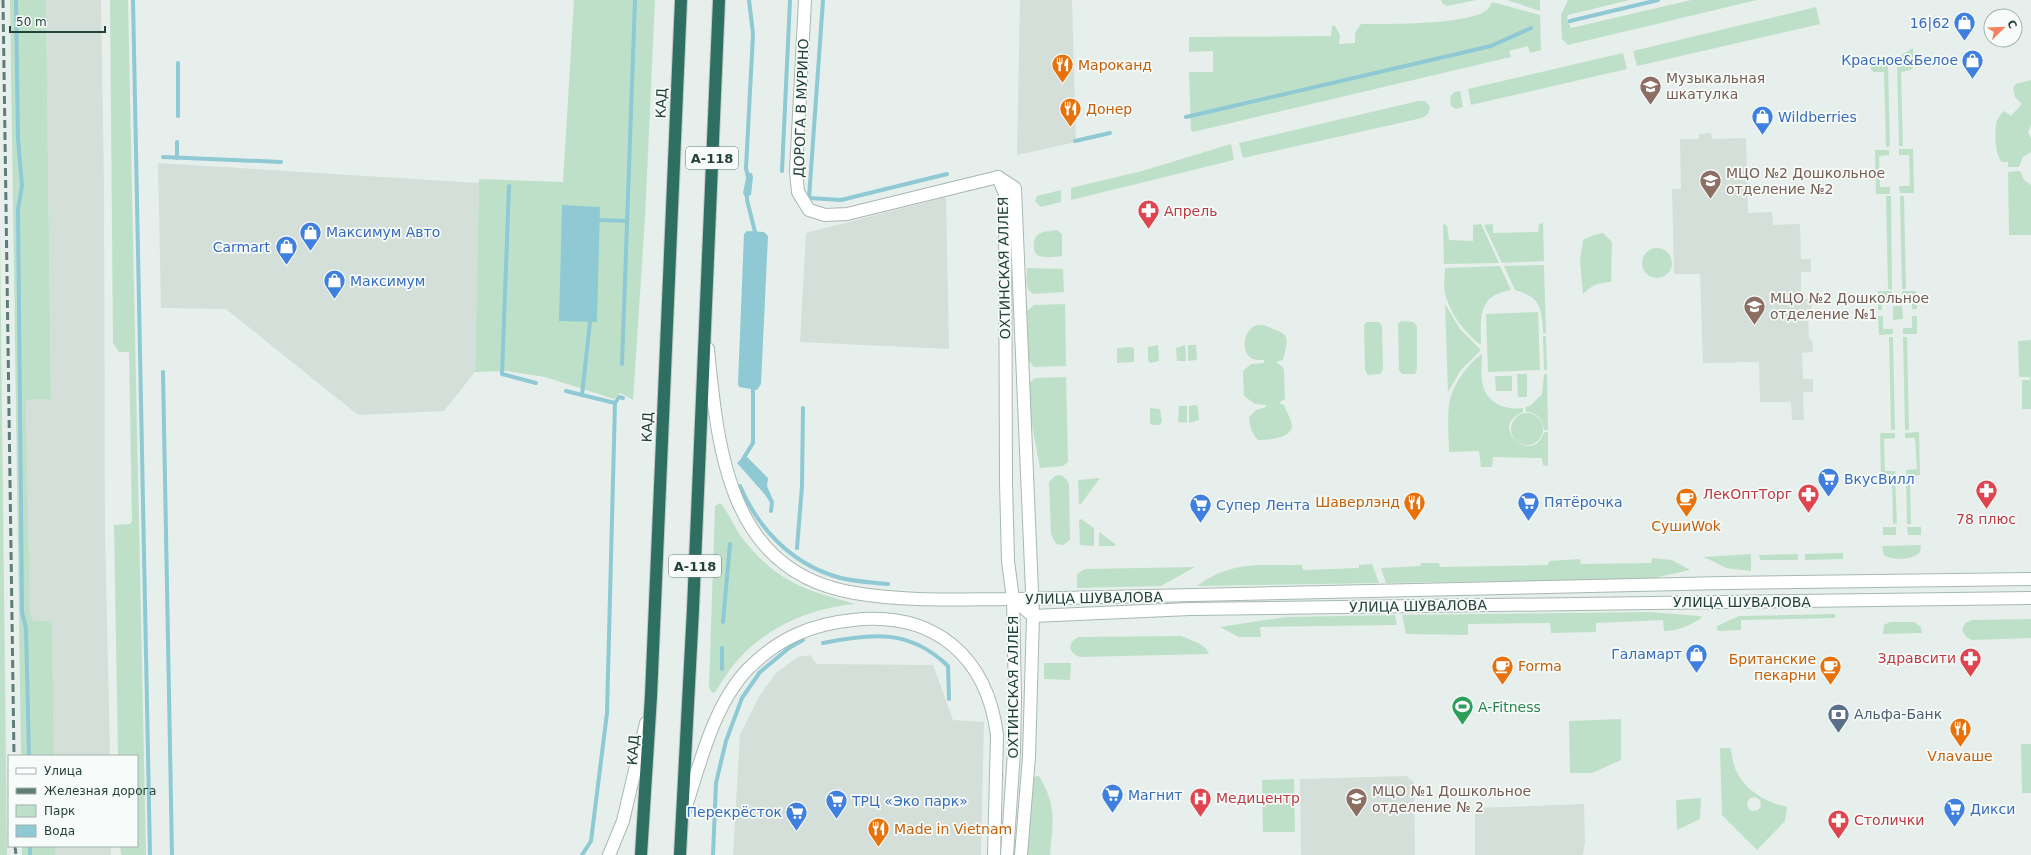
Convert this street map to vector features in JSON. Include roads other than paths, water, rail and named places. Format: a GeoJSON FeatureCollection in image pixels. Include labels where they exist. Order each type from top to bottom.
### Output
{"type":"FeatureCollection","features":[{"type":"Feature","properties":{"kind":"highway","name":"КАД"},"geometry":{"type":"LineString","coordinates":[[641,855],[651,696],[681,0]]}},
{"type":"Feature","properties":{"kind":"highway","name":"А-118"},"geometry":{"type":"LineString","coordinates":[[680,855],[684,815],[719,0]]}},
{"type":"Feature","properties":{"kind":"street","name":"ДОРОГА В МУРИНО"},"geometry":{"type":"LineString","coordinates":[[806,0],[796,171],[798,192],[809,210],[825,216],[847,214],[998,177]]}},
{"type":"Feature","properties":{"kind":"street","name":"ОХТИНСКАЯ АЛЛЕЯ"},"geometry":{"type":"LineString","coordinates":[[998,177],[1015,188],[1021,299],[1022,373],[1034,616],[1029,757],[1021,855]]}},
{"type":"Feature","properties":{"kind":"street","name":"ОХТИНСКАЯ АЛЛЕЯ"},"geometry":{"type":"LineString","coordinates":[[998,177],[1005,194],[1006,482],[1008,561],[1013,599],[1014,752],[1007,855]]}},
{"type":"Feature","properties":{"kind":"street"},"geometry":{"type":"LineString","coordinates":[[705,316],[712,391],[726,472],[742,515],[764,547],[780,562],[819,584],[854,593],[911,598],[1013,599]]}},
{"type":"Feature","properties":{"kind":"street","name":"УЛИЦА ШУВАЛОВА"},"geometry":{"type":"LineString","coordinates":[[1013,599],[1726,583],[2031,579]]}},
{"type":"Feature","properties":{"kind":"street","name":"УЛИЦА ШУВАЛОВА"},"geometry":{"type":"LineString","coordinates":[[1013,599],[1034,616],[1190,609],[2031,598]]}},
{"type":"Feature","properties":{"kind":"street"},"geometry":{"type":"LineString","coordinates":[[684,815],[712,730],[720,711],[726,699],[746,671],[765,654],[785,640],[807,629],[837,621],[889,618],[909,622],[929,630],[950,643],[968,660],[988,695],[994,716],[997,735],[994,855]]}},
{"type":"Feature","properties":{"kind":"street"},"geometry":{"type":"LineString","coordinates":[[609,855],[623,822],[651,696]]}},
{"type":"Feature","properties":{"kind":"water"},"geometry":{"type":"Polygon","coordinates":[[[747,173],[752,173],[753,177],[751,195],[745,197],[743,193],[747,173]]]}},
{"type":"Feature","properties":{"kind":"water"},"geometry":{"type":"Polygon","coordinates":[[[562,205],[600,207],[597,322],[559,321],[562,205]]]}},
{"type":"Feature","properties":{"kind":"water"},"geometry":{"type":"Polygon","coordinates":[[[747,231],[764,232],[768,236],[761,384],[757,390],[739,387],[738,384],[744,234],[747,231]]]}},
{"type":"Feature","properties":{"kind":"water"},"geometry":{"type":"Polygon","coordinates":[[[745,455],[768,478],[767,486],[773,500],[768,498],[737,463],[745,455]]]}},
{"type":"Feature","properties":{"kind":"waterway"},"geometry":{"type":"LineString","coordinates":[[16,0],[18,139],[22,186],[18,209],[22,612],[26,628],[29,755]]}},
{"type":"Feature","properties":{"kind":"waterway"},"geometry":{"type":"LineString","coordinates":[[133,0],[150,855]]}},
{"type":"Feature","properties":{"kind":"waterway"},"geometry":{"type":"LineString","coordinates":[[622,364],[635,0]]}},
{"type":"Feature","properties":{"kind":"waterway"},"geometry":{"type":"LineString","coordinates":[[748,177],[746,168],[753,34],[749,0]]}},
{"type":"Feature","properties":{"kind":"waterway"},"geometry":{"type":"LineString","coordinates":[[782,171],[790,0]]}},
{"type":"Feature","properties":{"kind":"waterway"},"geometry":{"type":"LineString","coordinates":[[823,0],[809,198],[841,200],[947,174]]}},
{"type":"Feature","properties":{"kind":"waterway"},"geometry":{"type":"LineString","coordinates":[[1570,21],[1658,0]]}},
{"type":"Feature","properties":{"kind":"waterway"},"geometry":{"type":"LineString","coordinates":[[1186,117],[1491,46],[1531,28]]}},
{"type":"Feature","properties":{"kind":"waterway"},"geometry":{"type":"LineString","coordinates":[[178,63],[178,116]]}},
{"type":"Feature","properties":{"kind":"waterway"},"geometry":{"type":"LineString","coordinates":[[1075,141],[1110,133]]}},
{"type":"Feature","properties":{"kind":"waterway"},"geometry":{"type":"LineString","coordinates":[[177,142],[177,158]]}},
{"type":"Feature","properties":{"kind":"waterway"},"geometry":{"type":"LineString","coordinates":[[163,157],[281,162]]}},
{"type":"Feature","properties":{"kind":"waterway"},"geometry":{"type":"LineString","coordinates":[[509,186],[502,374],[536,383]]}},
{"type":"Feature","properties":{"kind":"waterway"},"geometry":{"type":"LineString","coordinates":[[747,192],[747,200],[756,236]]}},
{"type":"Feature","properties":{"kind":"waterway"},"geometry":{"type":"LineString","coordinates":[[599,220],[627,221]]}},
{"type":"Feature","properties":{"kind":"waterway"},"geometry":{"type":"LineString","coordinates":[[582,395],[590,322]]}},
{"type":"Feature","properties":{"kind":"waterway"},"geometry":{"type":"LineString","coordinates":[[163,372],[172,855]]}},
{"type":"Feature","properties":{"kind":"waterway"},"geometry":{"type":"LineString","coordinates":[[743,459],[753,443],[753,385]]}},
{"type":"Feature","properties":{"kind":"waterway"},"geometry":{"type":"LineString","coordinates":[[566,391],[615,403],[607,713],[591,841],[582,855]]}},
{"type":"Feature","properties":{"kind":"waterway"},"geometry":{"type":"LineString","coordinates":[[615,403],[619,397],[623,398]]}},
{"type":"Feature","properties":{"kind":"waterway"},"geometry":{"type":"LineString","coordinates":[[797,548],[802,486],[803,408]]}},
{"type":"Feature","properties":{"kind":"waterway"},"geometry":{"type":"LineString","coordinates":[[740,486],[756,516],[766,529],[777,542],[803,562],[818,570],[841,578],[854,581],[888,584]]}},
{"type":"Feature","properties":{"kind":"waterway"},"geometry":{"type":"LineString","coordinates":[[767,494],[772,502],[771,511]]}},
{"type":"Feature","properties":{"kind":"waterway"},"geometry":{"type":"LineString","coordinates":[[723,622],[730,544]]}},
{"type":"Feature","properties":{"kind":"waterway"},"geometry":{"type":"LineString","coordinates":[[823,643],[874,636],[890,637],[919,645],[934,654],[948,666],[949,699]]}},
{"type":"Feature","properties":{"kind":"waterway"},"geometry":{"type":"LineString","coordinates":[[713,855],[716,783],[726,741],[742,698],[760,672],[789,648],[803,640]]}},
{"type":"Feature","properties":{"kind":"waterway"},"geometry":{"type":"LineString","coordinates":[[722,648],[722,669]]}},
{"type":"Feature","properties":{"kind":"waterway"},"geometry":{"type":"LineString","coordinates":[[30,847],[30,855]]}},
{"type":"Feature","properties":{"kind":"railway"},"geometry":{"type":"LineString","coordinates":[[3,0],[14,755]]}},
{"type":"Feature","properties":{"kind":"railway"},"geometry":{"type":"LineString","coordinates":[[15,847],[16,855]]}},
{"type":"Feature","properties":{"kind":"place","name":"16|62"},"geometry":{"type":"Point","coordinates":[1965,42]}},
{"type":"Feature","properties":{"kind":"place","name":"Красное&Белое"},"geometry":{"type":"Point","coordinates":[1973,80]}},
{"type":"Feature","properties":{"kind":"place","name":"Мароканд"},"geometry":{"type":"Point","coordinates":[1062,84]}},
{"type":"Feature","properties":{"kind":"place","name":"Музыкальная шкатулка"},"geometry":{"type":"Point","coordinates":[1651,106]}},
{"type":"Feature","properties":{"kind":"place","name":"Донер"},"geometry":{"type":"Point","coordinates":[1071,128]}},
{"type":"Feature","properties":{"kind":"place","name":"Wildberries"},"geometry":{"type":"Point","coordinates":[1762,136]}},
{"type":"Feature","properties":{"kind":"place","name":"МЦО №2 Дошкольное отделение №2"},"geometry":{"type":"Point","coordinates":[1710,200]}},
{"type":"Feature","properties":{"kind":"place","name":"Апрель"},"geometry":{"type":"Point","coordinates":[1149,230]}},
{"type":"Feature","properties":{"kind":"place","name":"Максимум Авто"},"geometry":{"type":"Point","coordinates":[311,252]}},
{"type":"Feature","properties":{"kind":"place","name":"Carmart"},"geometry":{"type":"Point","coordinates":[286,266]}},
{"type":"Feature","properties":{"kind":"place","name":"Максимум"},"geometry":{"type":"Point","coordinates":[335,300]}},
{"type":"Feature","properties":{"kind":"place","name":"МЦО №2 Дошкольное отделение №1"},"geometry":{"type":"Point","coordinates":[1755,326]}},
{"type":"Feature","properties":{"kind":"place","name":"ВкусВилл"},"geometry":{"type":"Point","coordinates":[1828,498]}},
{"type":"Feature","properties":{"kind":"place","name":"78 плюс"},"geometry":{"type":"Point","coordinates":[1986,510]}},
{"type":"Feature","properties":{"kind":"place","name":"ЛекОптТорг"},"geometry":{"type":"Point","coordinates":[1808,514]}},
{"type":"Feature","properties":{"kind":"place","name":"СушиWok"},"geometry":{"type":"Point","coordinates":[1686,518]}},
{"type":"Feature","properties":{"kind":"place","name":"Шаверлэнд"},"geometry":{"type":"Point","coordinates":[1415,522]}},
{"type":"Feature","properties":{"kind":"place","name":"Пятёрочка"},"geometry":{"type":"Point","coordinates":[1528,522]}},
{"type":"Feature","properties":{"kind":"place","name":"Супер Лента"},"geometry":{"type":"Point","coordinates":[1200,524]}},
{"type":"Feature","properties":{"kind":"place","name":"Галамарт"},"geometry":{"type":"Point","coordinates":[1697,674]}},
{"type":"Feature","properties":{"kind":"place","name":"Здравсити"},"geometry":{"type":"Point","coordinates":[1971,678]}},
{"type":"Feature","properties":{"kind":"place","name":"Forma"},"geometry":{"type":"Point","coordinates":[1502,686]}},
{"type":"Feature","properties":{"kind":"place","name":"Британские пекарни"},"geometry":{"type":"Point","coordinates":[1831,686]}},
{"type":"Feature","properties":{"kind":"place","name":"A-Fitness"},"geometry":{"type":"Point","coordinates":[1462,726]}},
{"type":"Feature","properties":{"kind":"place","name":"Альфа-Банк"},"geometry":{"type":"Point","coordinates":[1839,734]}},
{"type":"Feature","properties":{"kind":"place","name":"Vлаvаше"},"geometry":{"type":"Point","coordinates":[1960,748]}},
{"type":"Feature","properties":{"kind":"place","name":"Магнит"},"geometry":{"type":"Point","coordinates":[1112,814]}},
{"type":"Feature","properties":{"kind":"place","name":"Медицентр"},"geometry":{"type":"Point","coordinates":[1200,818]}},
{"type":"Feature","properties":{"kind":"place","name":"МЦО №1 Дошкольное отделение № 2"},"geometry":{"type":"Point","coordinates":[1357,818]}},
{"type":"Feature","properties":{"kind":"place","name":"ТРЦ «Эко парк»"},"geometry":{"type":"Point","coordinates":[837,820]}},
{"type":"Feature","properties":{"kind":"place","name":"Дикси"},"geometry":{"type":"Point","coordinates":[1954,828]}},
{"type":"Feature","properties":{"kind":"place","name":"Перекрёсток"},"geometry":{"type":"Point","coordinates":[797,832]}},
{"type":"Feature","properties":{"kind":"place","name":"Столички"},"geometry":{"type":"Point","coordinates":[1839,840]}},
{"type":"Feature","properties":{"kind":"place","name":"Made in Vietnam"},"geometry":{"type":"Point","coordinates":[878,848]}}]}
